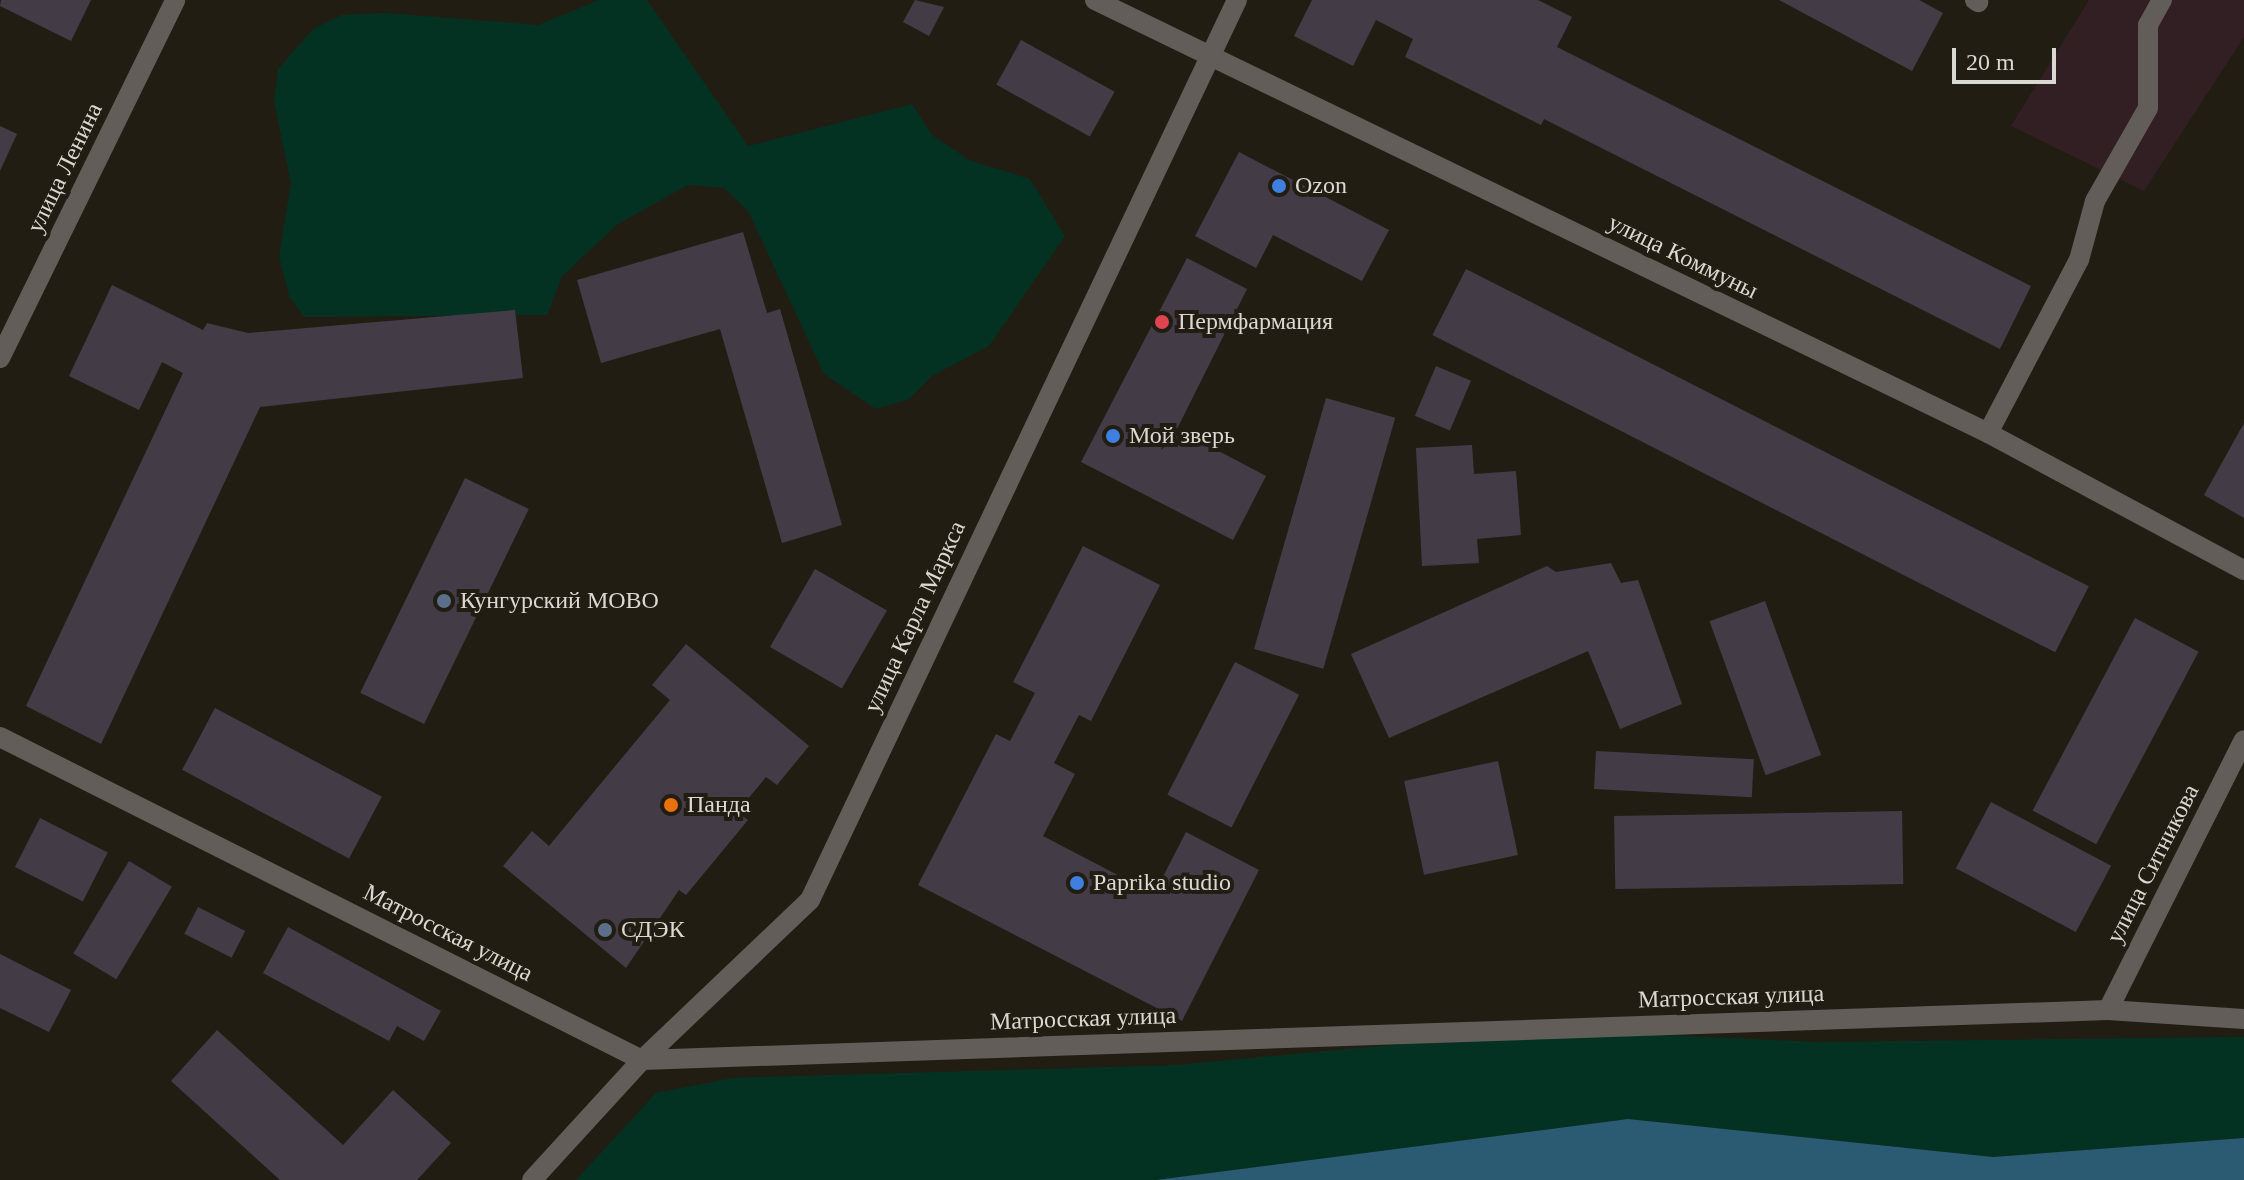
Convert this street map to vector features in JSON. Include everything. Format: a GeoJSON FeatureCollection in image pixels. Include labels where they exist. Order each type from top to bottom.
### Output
{"type":"FeatureCollection","features":[{"type":"Feature","properties":{"kind":"street","name":"улица Ленина"},"geometry":{"type":"LineString","coordinates":[[0,358],[175,0]]}},
{"type":"Feature","properties":{"kind":"street","name":"улица Коммуны"},"geometry":{"type":"LineString","coordinates":[[1095,0],[1988,433],[2244,570]]}},
{"type":"Feature","properties":{"kind":"street","name":"улица Карла Маркса"},"geometry":{"type":"LineString","coordinates":[[532,1180],[642,1060],[810,900],[1207,56],[1237,0]]}},
{"type":"Feature","properties":{"kind":"street"},"geometry":{"type":"LineString","coordinates":[[1988,433],[2079,260],[2095,201],[2148,108],[2148,25],[2162,0]]}},
{"type":"Feature","properties":{"kind":"street","name":"Матросская улица"},"geometry":{"type":"LineString","coordinates":[[0,737],[642,1060],[2108,1010],[2244,1019]]}},
{"type":"Feature","properties":{"kind":"street","name":"улица Ситникова"},"geometry":{"type":"LineString","coordinates":[[2108,1010],[2244,740]]}},
{"type":"Feature","properties":{"kind":"shaded area"},"geometry":{"type":"Polygon","coordinates":[[[2089,0],[2244,0],[2244,37],[2144,191],[2011,126],[2089,0]]]}},
{"type":"Feature","properties":{"kind":"green space"},"geometry":{"type":"Polygon","coordinates":[[[599,0],[647,0],[748,146],[912,104],[932,135],[971,161],[1030,179],[1065,236],[989,346],[932,376],[909,399],[876,409],[824,374],[748,211],[724,188],[688,185],[618,224],[562,276],[547,315],[304,317],[289,296],[279,256],[291,183],[274,101],[278,69],[313,29],[342,15],[386,13],[538,25],[599,0]]]}},
{"type":"Feature","properties":{"kind":"green space"},"geometry":{"type":"Polygon","coordinates":[[[1549,1030],[1819,1042],[2244,1037],[2244,1138],[1993,1157],[1628,1119],[1156,1180],[576,1180],[656,1093],[732,1078],[1177,1065],[1549,1030]]]}},
{"type":"Feature","properties":{"kind":"water"},"geometry":{"type":"Polygon","coordinates":[[[1628,1119],[1993,1157],[2244,1138],[2244,1180],[1156,1180],[1628,1119]]]}},
{"type":"Feature","properties":{"kind":"building"},"geometry":{"type":"Polygon","coordinates":[[[1,0],[91,0],[71,41],[0,6],[1,0]]]}},
{"type":"Feature","properties":{"kind":"building"},"geometry":{"type":"Polygon","coordinates":[[[915,0],[944,7],[929,36],[903,22],[915,0]]]}},
{"type":"Feature","properties":{"kind":"building"},"geometry":{"type":"Polygon","coordinates":[[[1312,0],[1538,0],[1572,17],[1557,47],[2031,286],[2000,349],[1544,119],[1541,125],[1405,57],[1413,39],[1376,20],[1353,66],[1294,36],[1312,0]]]}},
{"type":"Feature","properties":{"kind":"building"},"geometry":{"type":"Polygon","coordinates":[[[1779,0],[1919,0],[1943,13],[1912,71],[1779,0]]]}},
{"type":"Feature","properties":{"kind":"building"},"geometry":{"type":"Polygon","coordinates":[[[1021,40],[1115,92],[1090,136],[996,85],[1021,40]]]}},
{"type":"Feature","properties":{"kind":"building"},"geometry":{"type":"Polygon","coordinates":[[[0,126],[17,134],[0,171],[0,126]]]}},
{"type":"Feature","properties":{"kind":"building"},"geometry":{"type":"Polygon","coordinates":[[[1239,152],[1389,230],[1362,281],[1273,235],[1256,268],[1195,236],[1239,152]]]}},
{"type":"Feature","properties":{"kind":"building"},"geometry":{"type":"Polygon","coordinates":[[[743,232],[767,313],[780,309],[842,525],[782,543],[720,329],[601,363],[577,280],[743,232]]]}},
{"type":"Feature","properties":{"kind":"building"},"geometry":{"type":"Polygon","coordinates":[[[1187,258],[1247,289],[1177,429],[1266,476],[1233,540],[1081,462],[1187,258]]]}},
{"type":"Feature","properties":{"kind":"building"},"geometry":{"type":"Polygon","coordinates":[[[1466,269],[2089,586],[2055,652],[1432,335],[1466,269]]]}},
{"type":"Feature","properties":{"kind":"building"},"geometry":{"type":"Polygon","coordinates":[[[112,285],[203,330],[207,323],[248,333],[515,310],[523,378],[260,407],[101,744],[26,706],[183,373],[162,362],[139,410],[69,376],[112,285]]]}},
{"type":"Feature","properties":{"kind":"building"},"geometry":{"type":"Polygon","coordinates":[[[1436,366],[1471,381],[1450,431],[1415,416],[1436,366]]]}},
{"type":"Feature","properties":{"kind":"building"},"geometry":{"type":"Polygon","coordinates":[[[1326,398],[1395,418],[1323,669],[1254,649],[1326,398]]]}},
{"type":"Feature","properties":{"kind":"building"},"geometry":{"type":"Polygon","coordinates":[[[2244,423],[2244,518],[2204,495],[2244,423]]]}},
{"type":"Feature","properties":{"kind":"building"},"geometry":{"type":"Polygon","coordinates":[[[1472,445],[1474,474],[1516,471],[1521,535],[1477,539],[1479,563],[1422,566],[1416,448],[1472,445]]]}},
{"type":"Feature","properties":{"kind":"building","name":"Кунгурский МОВО"},"geometry":{"type":"Polygon","coordinates":[[[465,478],[529,509],[424,724],[360,693],[465,478]]]}},
{"type":"Feature","properties":{"kind":"building"},"geometry":{"type":"Polygon","coordinates":[[[1083,546],[1160,585],[1091,721],[1079,715],[1054,763],[1075,774],[1043,836],[1154,894],[1186,832],[1259,870],[1182,1021],[918,885],[996,734],[1010,741],[1035,693],[1013,682],[1083,546]]]}},
{"type":"Feature","properties":{"kind":"building"},"geometry":{"type":"Polygon","coordinates":[[[1611,563],[1621,583],[1638,580],[1682,704],[1620,729],[1588,651],[1389,738],[1351,654],[1547,566],[1556,572],[1611,563]]]}},
{"type":"Feature","properties":{"kind":"building"},"geometry":{"type":"Polygon","coordinates":[[[815,569],[887,610],[842,688],[770,647],[815,569]]]}},
{"type":"Feature","properties":{"kind":"building"},"geometry":{"type":"Polygon","coordinates":[[[1765,601],[1821,755],[1766,775],[1710,621],[1765,601]]]}},
{"type":"Feature","properties":{"kind":"building"},"geometry":{"type":"Polygon","coordinates":[[[2135,618],[2199,652],[2096,844],[2033,810],[2135,618]]]}},
{"type":"Feature","properties":{"kind":"building"},"geometry":{"type":"Polygon","coordinates":[[[686,644],[809,746],[777,785],[766,777],[737,812],[748,820],[686,895],[679,890],[626,968],[503,866],[532,831],[549,846],[670,700],[652,685],[686,644]]]}},
{"type":"Feature","properties":{"kind":"building"},"geometry":{"type":"Polygon","coordinates":[[[1235,662],[1299,695],[1232,827],[1167,795],[1235,662]]]}},
{"type":"Feature","properties":{"kind":"building"},"geometry":{"type":"Polygon","coordinates":[[[215,708],[382,797],[349,859],[182,770],[215,708]]]}},
{"type":"Feature","properties":{"kind":"building"},"geometry":{"type":"Polygon","coordinates":[[[1596,751],[1754,759],[1752,797],[1594,789],[1596,751]]]}},
{"type":"Feature","properties":{"kind":"building"},"geometry":{"type":"Polygon","coordinates":[[[1498,761],[1518,855],[1424,875],[1404,781],[1498,761]]]}},
{"type":"Feature","properties":{"kind":"building"},"geometry":{"type":"Polygon","coordinates":[[[1991,802],[2111,866],[2076,932],[1956,868],[1991,802]]]}},
{"type":"Feature","properties":{"kind":"building"},"geometry":{"type":"Polygon","coordinates":[[[1902,811],[1903,884],[1615,889],[1614,816],[1902,811]]]}},
{"type":"Feature","properties":{"kind":"building"},"geometry":{"type":"Polygon","coordinates":[[[40,818],[108,853],[83,902],[15,867],[40,818]]]}},
{"type":"Feature","properties":{"kind":"building"},"geometry":{"type":"Polygon","coordinates":[[[129,861],[172,887],[116,979],[73,954],[129,861]]]}},
{"type":"Feature","properties":{"kind":"building"},"geometry":{"type":"Polygon","coordinates":[[[198,907],[245,931],[232,958],[184,934],[198,907]]]}},
{"type":"Feature","properties":{"kind":"building"},"geometry":{"type":"Polygon","coordinates":[[[288,927],[441,1011],[424,1041],[397,1026],[389,1041],[263,973],[288,927]]]}},
{"type":"Feature","properties":{"kind":"building"},"geometry":{"type":"Polygon","coordinates":[[[0,954],[71,990],[49,1032],[0,1008],[0,954]]]}},
{"type":"Feature","properties":{"kind":"building"},"geometry":{"type":"Polygon","coordinates":[[[217,1030],[343,1145],[393,1090],[451,1143],[417,1180],[280,1180],[171,1081],[217,1030]]]}},
{"type":"Feature","properties":{"kind":"place","name":"Ozon"},"geometry":{"type":"Point","coordinates":[1279,186]}},
{"type":"Feature","properties":{"kind":"place","name":"Пермфармация"},"geometry":{"type":"Point","coordinates":[1162,322]}},
{"type":"Feature","properties":{"kind":"place","name":"Мой зверь"},"geometry":{"type":"Point","coordinates":[1113,436]}},
{"type":"Feature","properties":{"kind":"place","name":"Кунгурский МОВО"},"geometry":{"type":"Point","coordinates":[444,601]}},
{"type":"Feature","properties":{"kind":"place","name":"Панда"},"geometry":{"type":"Point","coordinates":[671,805]}},
{"type":"Feature","properties":{"kind":"place","name":"Paprika studio"},"geometry":{"type":"Point","coordinates":[1077,883]}},
{"type":"Feature","properties":{"kind":"place","name":"СДЭК"},"geometry":{"type":"Point","coordinates":[605,930]}}]}
